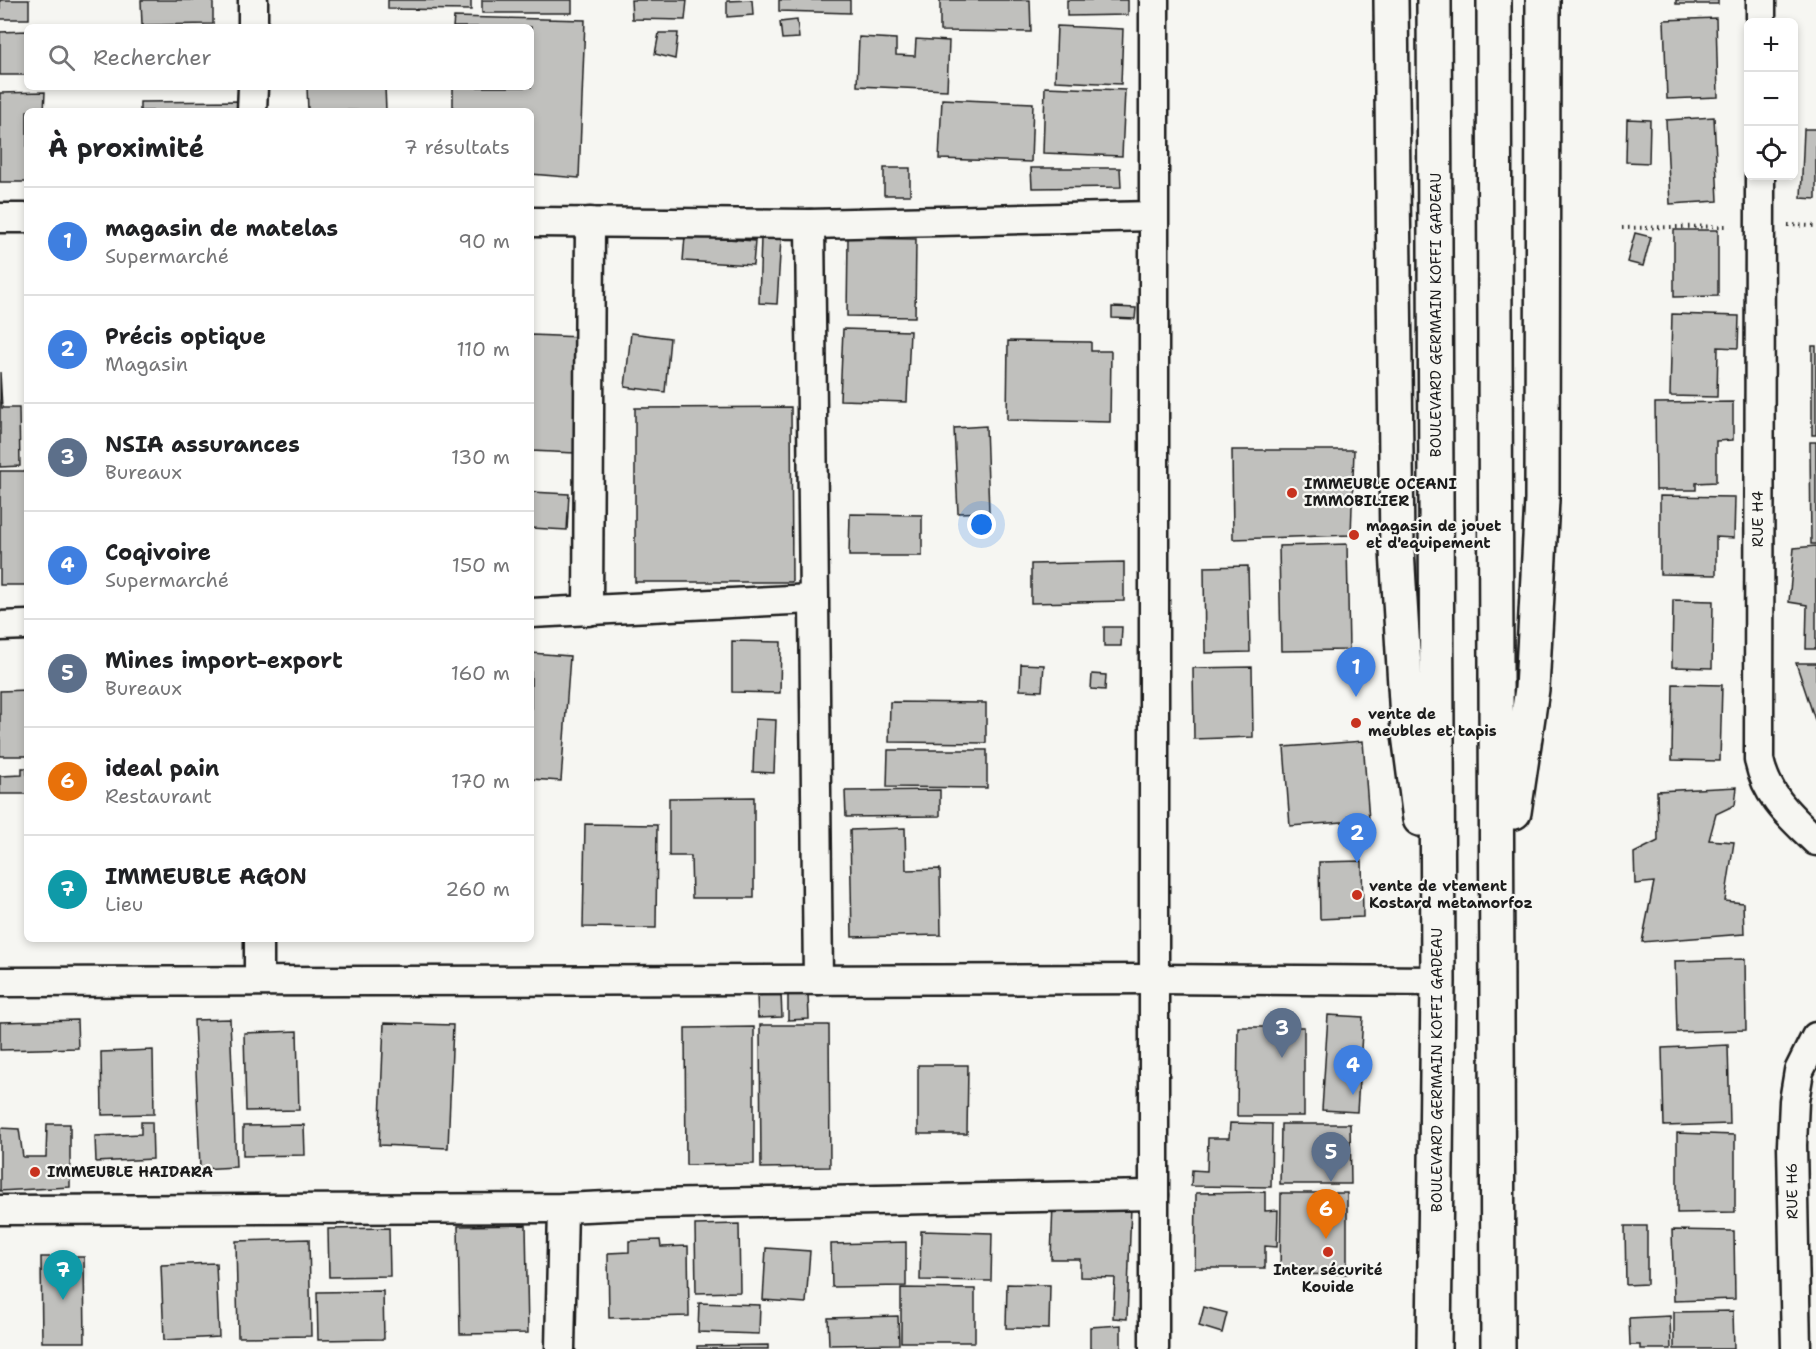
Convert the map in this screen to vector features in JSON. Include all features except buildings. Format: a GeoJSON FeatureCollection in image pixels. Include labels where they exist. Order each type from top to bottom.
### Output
{"type":"FeatureCollection","features":[{"type":"Feature","properties":{"kind":"main road"},"geometry":{"type":"LineString","coordinates":[[1391,0],[1397,550],[1407,719],[1434,921],[1438,981]]}},
{"type":"Feature","properties":{"kind":"main road","name":"BOULEVARD GERMAIN KOFFI GADEAU"},"geometry":{"type":"LineString","coordinates":[[1434,0],[1438,981],[1434,1349]]}},
{"type":"Feature","properties":{"kind":"main road"},"geometry":{"type":"LineString","coordinates":[[1494,0],[1499,981],[1498,1349]]}},
{"type":"Feature","properties":{"kind":"main road"},"geometry":{"type":"LineString","coordinates":[[1499,981],[1509,848],[1532,689],[1542,500],[1543,0]]}},
{"type":"Feature","properties":{"kind":"street"},"geometry":{"type":"LineString","coordinates":[[253,0],[253,24]]}},
{"type":"Feature","properties":{"kind":"street"},"geometry":{"type":"LineString","coordinates":[[1154,0],[1154,1349]]}},
{"type":"Feature","properties":{"kind":"street"},"geometry":{"type":"LineString","coordinates":[[1761,0],[1761,18]]}},
{"type":"Feature","properties":{"kind":"street"},"geometry":{"type":"LineString","coordinates":[[252,108],[253,90]]}},
{"type":"Feature","properties":{"kind":"street","name":"RUE H4"},"geometry":{"type":"LineString","coordinates":[[1760,180],[1759,760],[1763,779],[1777,803],[1816,841]]}},
{"type":"Feature","properties":{"kind":"street"},"geometry":{"type":"LineString","coordinates":[[534,222],[810,224],[1154,216]]}},
{"type":"Feature","properties":{"kind":"street"},"geometry":{"type":"LineString","coordinates":[[0,218],[24,218]]}},
{"type":"Feature","properties":{"kind":"street"},"geometry":{"type":"LineString","coordinates":[[588,611],[590,222]]}},
{"type":"Feature","properties":{"kind":"street"},"geometry":{"type":"LineString","coordinates":[[810,224],[812,599],[818,980]]}},
{"type":"Feature","properties":{"kind":"street"},"geometry":{"type":"LineString","coordinates":[[534,613],[812,599]]}},
{"type":"Feature","properties":{"kind":"street"},"geometry":{"type":"LineString","coordinates":[[0,626],[24,625]]}},
{"type":"Feature","properties":{"kind":"street"},"geometry":{"type":"LineString","coordinates":[[259,942],[259,979]]}},
{"type":"Feature","properties":{"kind":"street"},"geometry":{"type":"LineString","coordinates":[[0,982],[259,979],[1438,981]]}},
{"type":"Feature","properties":{"kind":"street","name":"RUE H6"},"geometry":{"type":"LineString","coordinates":[[1796,1349],[1792,1144],[1794,1101],[1799,1071],[1816,1037]]}},
{"type":"Feature","properties":{"kind":"street"},"geometry":{"type":"LineString","coordinates":[[0,1210],[563,1208],[652,1204],[1154,1195]]}},
{"type":"Feature","properties":{"kind":"street"},"geometry":{"type":"LineString","coordinates":[[560,1349],[563,1208]]}},
{"type":"Feature","properties":{"kind":"path"},"geometry":{"type":"LineString","coordinates":[[1622,228],[1816,225]]}},
{"type":"Feature","properties":{"kind":"place","name":"IMMEUBLE OCEANI IMMOBILIER"},"geometry":{"type":"Point","coordinates":[1292,493]}},
{"type":"Feature","properties":{"kind":"place","name":"magasin de jouet et d'equipement"},"geometry":{"type":"Point","coordinates":[1354,535]}},
{"type":"Feature","properties":{"kind":"place","name":"magasin de matelas"},"geometry":{"type":"Point","coordinates":[1356,697]}},
{"type":"Feature","properties":{"kind":"place","name":"vente de meubles et tapis"},"geometry":{"type":"Point","coordinates":[1356,723]}},
{"type":"Feature","properties":{"kind":"place","name":"Précis optique"},"geometry":{"type":"Point","coordinates":[1357,863]}},
{"type":"Feature","properties":{"kind":"place","name":"vente de vtement Kostard metamorfoz"},"geometry":{"type":"Point","coordinates":[1357,895]}},
{"type":"Feature","properties":{"kind":"place","name":"NSIA assurances"},"geometry":{"type":"Point","coordinates":[1282,1058]}},
{"type":"Feature","properties":{"kind":"place","name":"Coqivoire"},"geometry":{"type":"Point","coordinates":[1353,1095]}},
{"type":"Feature","properties":{"kind":"place","name":"IMMEUBLE HAIDARA"},"geometry":{"type":"Point","coordinates":[35,1172]}},
{"type":"Feature","properties":{"kind":"place","name":"Mines import-export"},"geometry":{"type":"Point","coordinates":[1331,1182]}},
{"type":"Feature","properties":{"kind":"place","name":"ideal pain"},"geometry":{"type":"Point","coordinates":[1326,1239]}},
{"type":"Feature","properties":{"kind":"place","name":"Inter sécurité Kouide"},"geometry":{"type":"Point","coordinates":[1328,1252]}},
{"type":"Feature","properties":{"kind":"place","name":"IMMEUBLE AGON"},"geometry":{"type":"Point","coordinates":[63,1300]}}]}
